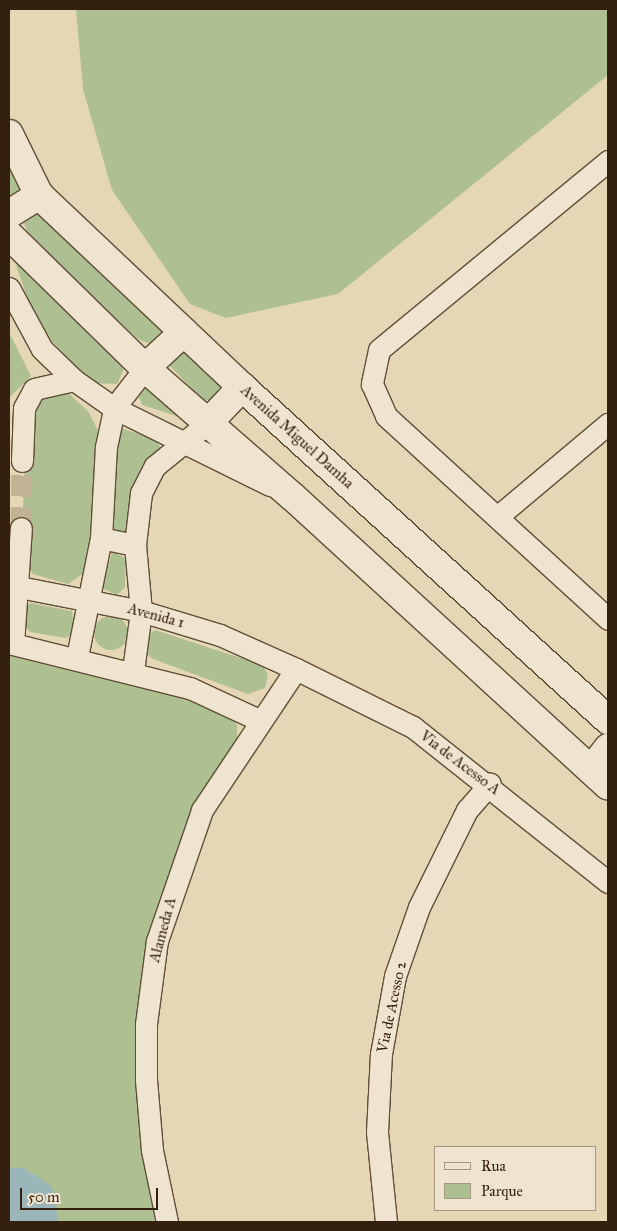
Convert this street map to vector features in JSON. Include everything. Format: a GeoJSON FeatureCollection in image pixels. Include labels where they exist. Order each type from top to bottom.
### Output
{"type":"FeatureCollection","features":[{"type":"Feature","properties":{"kind":"street","name":"Avenida Miguel Damha"},"geometry":{"type":"LineString","coordinates":[[9,134],[39,195],[242,387],[608,720]]}},
{"type":"Feature","properties":{"kind":"street"},"geometry":{"type":"LineString","coordinates":[[608,161],[379,350],[372,384],[386,416],[608,618]]}},
{"type":"Feature","properties":{"kind":"street"},"geometry":{"type":"LineString","coordinates":[[9,214],[39,195]]}},
{"type":"Feature","properties":{"kind":"street"},"geometry":{"type":"LineString","coordinates":[[9,235],[145,368],[293,497],[600,778],[608,748]]}},
{"type":"Feature","properties":{"kind":"street"},"geometry":{"type":"LineString","coordinates":[[9,288],[42,349],[74,380],[114,408],[293,497]]}},
{"type":"Feature","properties":{"kind":"street"},"geometry":{"type":"LineString","coordinates":[[77,657],[101,538],[106,447],[114,408],[145,368],[184,332]]}},
{"type":"Feature","properties":{"kind":"street"},"geometry":{"type":"LineString","coordinates":[[22,461],[15,435],[24,408],[34,389],[74,380]]}},
{"type":"Feature","properties":{"kind":"street"},"geometry":{"type":"LineString","coordinates":[[133,671],[141,611],[136,545],[141,493],[155,466],[208,423],[242,387]]}},
{"type":"Feature","properties":{"kind":"street"},"geometry":{"type":"LineString","coordinates":[[498,517],[608,424]]}},
{"type":"Feature","properties":{"kind":"street"},"geometry":{"type":"LineString","coordinates":[[17,535],[11,644],[77,657],[190,688],[260,720]]}},
{"type":"Feature","properties":{"kind":"street"},"geometry":{"type":"LineString","coordinates":[[101,538],[136,545]]}},
{"type":"Feature","properties":{"kind":"street","name":"Avenida 1"},"geometry":{"type":"LineString","coordinates":[[14,586],[141,611],[220,635],[296,669]]}},
{"type":"Feature","properties":{"kind":"street","name":"Alameda A"},"geometry":{"type":"LineString","coordinates":[[167,1222],[152,1150],[146,1080],[146,1024],[157,941],[202,810],[260,720],[296,669]]}},
{"type":"Feature","properties":{"kind":"street","name":"Via de Acesso A"},"geometry":{"type":"LineString","coordinates":[[296,669],[413,727],[490,784],[608,882]]}},
{"type":"Feature","properties":{"kind":"street","name":"Via de Acesso 2"},"geometry":{"type":"LineString","coordinates":[[386,1222],[377,1132],[381,1054],[395,976],[419,907],[467,810],[490,784]]}},
{"type":"Feature","properties":{"kind":"green space"},"geometry":{"type":"Polygon","coordinates":[[[76,9],[608,9],[608,75],[338,294],[226,318],[190,304],[112,190],[83,89],[76,9]]]}},
{"type":"Feature","properties":{"kind":"green space"},"geometry":{"type":"Polygon","coordinates":[[[9,162],[23,194],[9,203],[9,162]]]}},
{"type":"Feature","properties":{"kind":"green space"},"geometry":{"type":"Polygon","coordinates":[[[32,212],[42,212],[163,325],[160,338],[150,344],[138,339],[31,242],[23,221],[32,212]]]}},
{"type":"Feature","properties":{"kind":"green space"},"geometry":{"type":"Polygon","coordinates":[[[20,262],[127,362],[117,384],[93,383],[51,340],[28,300],[16,265],[20,262]]]}},
{"type":"Feature","properties":{"kind":"green space"},"geometry":{"type":"Polygon","coordinates":[[[9,332],[31,376],[9,398],[9,332]]]}},
{"type":"Feature","properties":{"kind":"green space"},"geometry":{"type":"Polygon","coordinates":[[[181,348],[223,381],[213,400],[203,400],[170,366],[170,358],[181,348]]]}},
{"type":"Feature","properties":{"kind":"green space"},"geometry":{"type":"Polygon","coordinates":[[[147,386],[182,413],[180,417],[142,405],[139,397],[147,386]]]}},
{"type":"Feature","properties":{"kind":"green space"},"geometry":{"type":"Polygon","coordinates":[[[66,391],[88,411],[101,437],[93,567],[68,584],[33,574],[23,563],[21,547],[27,425],[34,399],[66,391]]]}},
{"type":"Feature","properties":{"kind":"green space"},"geometry":{"type":"Polygon","coordinates":[[[121,428],[156,440],[162,449],[126,531],[118,532],[112,528],[115,434],[121,428]]]}},
{"type":"Feature","properties":{"kind":"green space"},"geometry":{"type":"Polygon","coordinates":[[[112,552],[126,558],[125,587],[117,595],[102,588],[112,552]]]}},
{"type":"Feature","properties":{"kind":"green space"},"geometry":{"type":"Polygon","coordinates":[[[30,603],[72,611],[75,632],[66,638],[30,632],[24,625],[26,606],[30,603]]]}},
{"type":"Feature","properties":{"kind":"green space"},"geometry":{"type":"Polygon","coordinates":[[[111,616],[123,621],[128,633],[123,645],[111,650],[99,645],[94,633],[99,621],[111,616]]]}},
{"type":"Feature","properties":{"kind":"green space"},"geometry":{"type":"Polygon","coordinates":[[[155,630],[262,665],[268,674],[265,688],[248,694],[153,659],[145,652],[147,637],[155,630]]]}},
{"type":"Feature","properties":{"kind":"green space"},"geometry":{"type":"Polygon","coordinates":[[[9,653],[156,683],[232,715],[237,725],[237,745],[147,970],[161,1222],[9,1222],[9,653]]]}},
{"type":"Feature","properties":{"kind":"water"},"geometry":{"type":"Polygon","coordinates":[[[9,1168],[23,1168],[49,1184],[55,1195],[58,1222],[9,1222],[9,1168]]]}},
{"type":"Feature","properties":{"kind":"tunnel"},"geometry":{"type":"LineString","coordinates":[[21,528],[22,461]]}}]}
